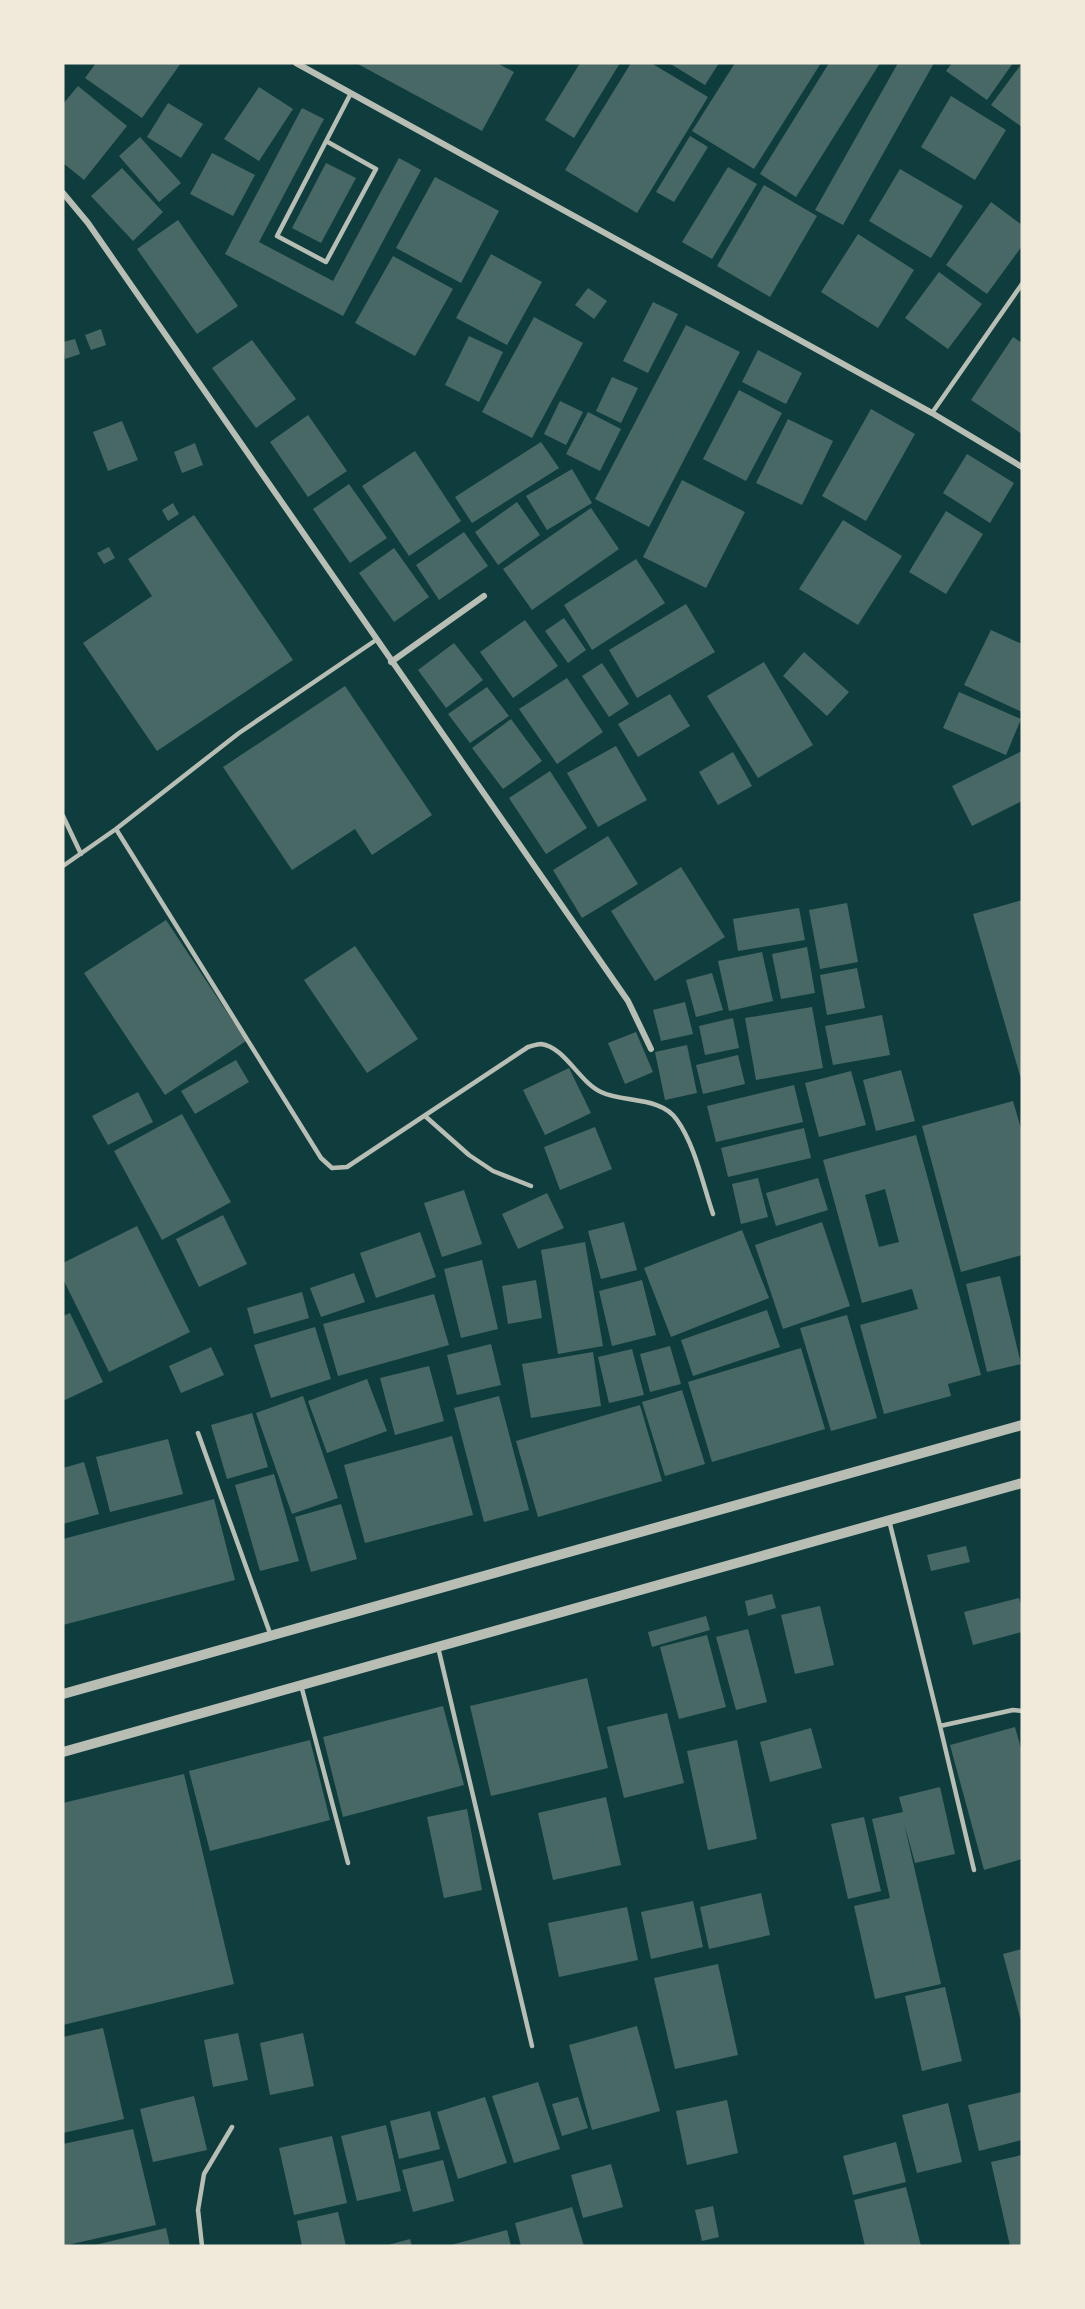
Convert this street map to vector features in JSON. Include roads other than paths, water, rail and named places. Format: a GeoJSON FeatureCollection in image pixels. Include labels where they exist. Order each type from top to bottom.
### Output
{"type":"FeatureCollection","features":[{"type":"Feature","properties":{"kind":"street"},"geometry":{"type":"LineString","coordinates":[[296,63],[932,413],[1022,467]]}},
{"type":"Feature","properties":{"kind":"street"},"geometry":{"type":"LineString","coordinates":[[63,193],[88,223],[628,1002],[651,1048]]}},
{"type":"Feature","properties":{"kind":"street"},"geometry":{"type":"LineString","coordinates":[[391,662],[484,596]]}},
{"type":"Feature","properties":{"kind":"street"},"geometry":{"type":"LineString","coordinates":[[63,1694],[1022,1425]]}},
{"type":"Feature","properties":{"kind":"street"},"geometry":{"type":"LineString","coordinates":[[63,1752],[1022,1482]]}},
{"type":"Feature","properties":{"kind":"lane"},"geometry":{"type":"LineString","coordinates":[[326,141],[376,169],[326,262],[277,236],[326,141],[351,93]]}},
{"type":"Feature","properties":{"kind":"lane"},"geometry":{"type":"LineString","coordinates":[[932,413],[1022,284]]}},
{"type":"Feature","properties":{"kind":"lane"},"geometry":{"type":"LineString","coordinates":[[63,866],[116,829],[238,733],[376,640]]}},
{"type":"Feature","properties":{"kind":"lane"},"geometry":{"type":"LineString","coordinates":[[63,816],[81,854]]}},
{"type":"Feature","properties":{"kind":"lane"},"geometry":{"type":"LineString","coordinates":[[116,829],[321,1158],[332,1168],[348,1167],[528,1047],[542,1044],[557,1051],[585,1082],[602,1093],[663,1108],[676,1118],[692,1152],[713,1214]]}},
{"type":"Feature","properties":{"kind":"lane"},"geometry":{"type":"LineString","coordinates":[[425,1116],[469,1155],[493,1171],[531,1186]]}},
{"type":"Feature","properties":{"kind":"lane"},"geometry":{"type":"LineString","coordinates":[[198,1433],[271,1636]]}},
{"type":"Feature","properties":{"kind":"lane"},"geometry":{"type":"LineString","coordinates":[[889,1520],[974,1870]]}},
{"type":"Feature","properties":{"kind":"lane"},"geometry":{"type":"LineString","coordinates":[[438,1647],[532,2046]]}},
{"type":"Feature","properties":{"kind":"lane"},"geometry":{"type":"LineString","coordinates":[[302,1685],[348,1863]]}},
{"type":"Feature","properties":{"kind":"lane"},"geometry":{"type":"LineString","coordinates":[[940,1726],[1013,1710],[1022,1711]]}},
{"type":"Feature","properties":{"kind":"lane"},"geometry":{"type":"LineString","coordinates":[[202,2246],[198,2210],[204,2174],[232,2127]]}}]}
